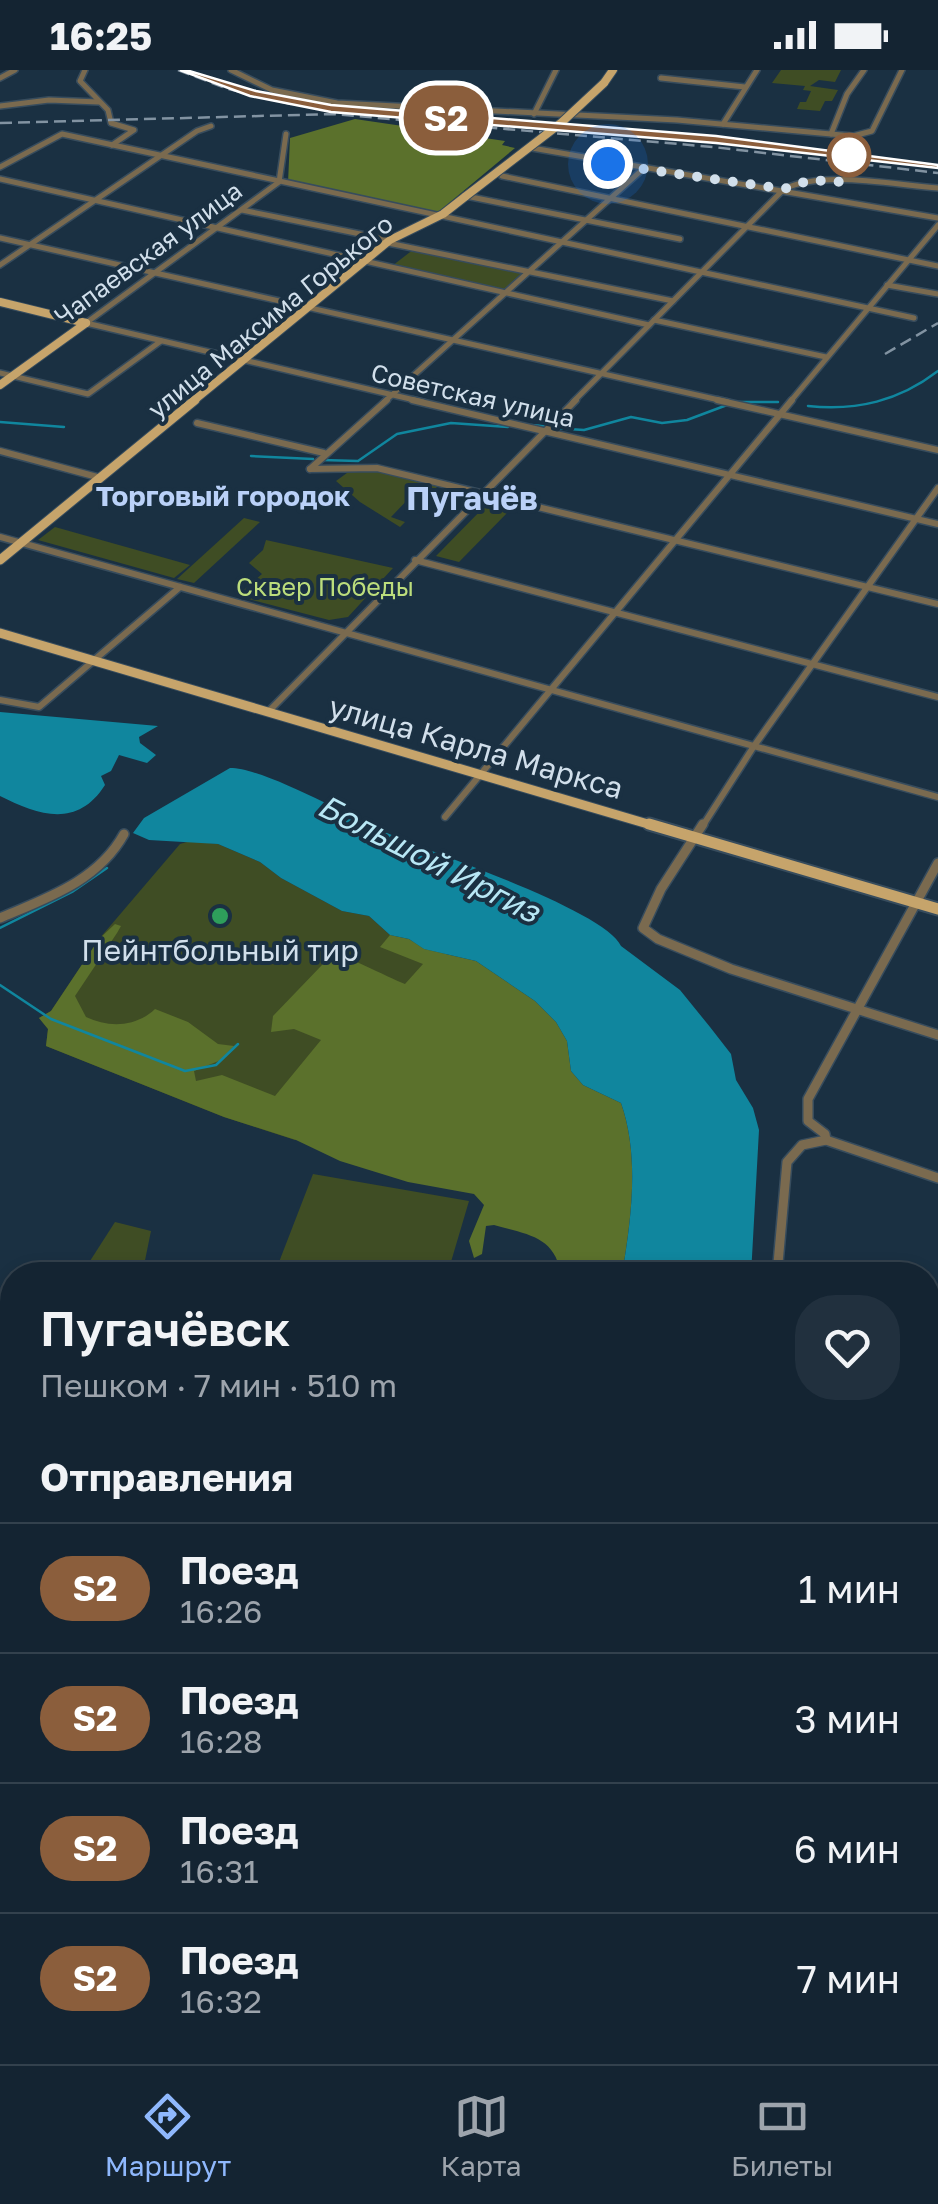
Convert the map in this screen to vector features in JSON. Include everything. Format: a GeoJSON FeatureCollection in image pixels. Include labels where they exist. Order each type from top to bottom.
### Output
{"type":"FeatureCollection","features":[{"type":"Feature","properties":{"kind":"main road","name":"улица Максима Горького"},"geometry":{"type":"LineString","coordinates":[[0,560],[389,242],[437,217],[561,123],[612,70]]}},
{"type":"Feature","properties":{"kind":"main road","name":"Советская улица"},"geometry":{"type":"LineString","coordinates":[[0,302],[86,323]]}},
{"type":"Feature","properties":{"kind":"main road","name":"Чапаевская улица"},"geometry":{"type":"LineString","coordinates":[[0,385],[86,323]]}},
{"type":"Feature","properties":{"kind":"main road","name":"улица Карла Маркса"},"geometry":{"type":"LineString","coordinates":[[0,634],[938,909]]}},
{"type":"Feature","properties":{"kind":"street"},"geometry":{"type":"LineString","coordinates":[[0,78],[16,70]]}},
{"type":"Feature","properties":{"kind":"street"},"geometry":{"type":"LineString","coordinates":[[85,70],[80,81],[108,110],[111,123],[134,130],[112,144]]}},
{"type":"Feature","properties":{"kind":"street"},"geometry":{"type":"LineString","coordinates":[[231,70],[272,90],[374,106],[864,135],[872,131],[902,70]]}},
{"type":"Feature","properties":{"kind":"street"},"geometry":{"type":"LineString","coordinates":[[534,114],[556,70]]}},
{"type":"Feature","properties":{"kind":"street"},"geometry":{"type":"LineString","coordinates":[[690,81],[694,70]]}},
{"type":"Feature","properties":{"kind":"street"},"geometry":{"type":"LineString","coordinates":[[723,124],[757,70]]}},
{"type":"Feature","properties":{"kind":"street"},"geometry":{"type":"LineString","coordinates":[[831,134],[848,94],[864,70]]}},
{"type":"Feature","properties":{"kind":"street"},"geometry":{"type":"LineString","coordinates":[[661,78],[746,87]]}},
{"type":"Feature","properties":{"kind":"street"},"geometry":{"type":"LineString","coordinates":[[0,106],[48,100],[98,102]]}},
{"type":"Feature","properties":{"kind":"street"},"geometry":{"type":"LineString","coordinates":[[0,265],[197,131],[212,126]]}},
{"type":"Feature","properties":{"kind":"street"},"geometry":{"type":"LineString","coordinates":[[0,168],[62,134],[914,318]]}},
{"type":"Feature","properties":{"kind":"street","name":"Чапаевская улица"},"geometry":{"type":"LineString","coordinates":[[86,323],[279,182],[286,164],[286,134]]}},
{"type":"Feature","properties":{"kind":"street"},"geometry":{"type":"LineString","coordinates":[[444,818],[782,415],[938,222],[868,204],[532,148]]}},
{"type":"Feature","properties":{"kind":"street"},"geometry":{"type":"LineString","coordinates":[[310,469],[644,169]]}},
{"type":"Feature","properties":{"kind":"street"},"geometry":{"type":"LineString","coordinates":[[502,176],[938,266]]}},
{"type":"Feature","properties":{"kind":"street"},"geometry":{"type":"LineString","coordinates":[[0,179],[508,294],[826,357]]}},
{"type":"Feature","properties":{"kind":"street"},"geometry":{"type":"LineString","coordinates":[[268,712],[784,189],[810,180],[860,190],[868,204]]}},
{"type":"Feature","properties":{"kind":"street"},"geometry":{"type":"LineString","coordinates":[[845,200],[877,182],[938,188]]}},
{"type":"Feature","properties":{"kind":"street"},"geometry":{"type":"LineString","coordinates":[[466,196],[680,239]]}},
{"type":"Feature","properties":{"kind":"street"},"geometry":{"type":"LineString","coordinates":[[242,210],[673,301]]}},
{"type":"Feature","properties":{"kind":"street"},"geometry":{"type":"LineString","coordinates":[[0,238],[938,450]]}},
{"type":"Feature","properties":{"kind":"street"},"geometry":{"type":"LineString","coordinates":[[928,238],[938,240]]}},
{"type":"Feature","properties":{"kind":"street"},"geometry":{"type":"LineString","coordinates":[[888,285],[938,294]]}},
{"type":"Feature","properties":{"kind":"street","name":"Советская улица"},"geometry":{"type":"LineString","coordinates":[[86,323],[938,524]]}},
{"type":"Feature","properties":{"kind":"street"},"geometry":{"type":"LineString","coordinates":[[0,373],[88,394],[161,341]]}},
{"type":"Feature","properties":{"kind":"street"},"geometry":{"type":"LineString","coordinates":[[196,422],[324,453]]}},
{"type":"Feature","properties":{"kind":"street"},"geometry":{"type":"LineString","coordinates":[[0,451],[101,478]]}},
{"type":"Feature","properties":{"kind":"street"},"geometry":{"type":"LineString","coordinates":[[310,469],[377,468],[938,604]]}},
{"type":"Feature","properties":{"kind":"street"},"geometry":{"type":"LineString","coordinates":[[938,488],[754,746],[644,920],[643,928],[648,937],[718,965],[938,1035]]}},
{"type":"Feature","properties":{"kind":"street"},"geometry":{"type":"LineString","coordinates":[[0,537],[938,798]]}},
{"type":"Feature","properties":{"kind":"street"},"geometry":{"type":"LineString","coordinates":[[415,560],[938,697]]}},
{"type":"Feature","properties":{"kind":"street"},"geometry":{"type":"LineString","coordinates":[[0,700],[39,706],[68,688],[180,587]]}},
{"type":"Feature","properties":{"kind":"street"},"geometry":{"type":"LineString","coordinates":[[0,918],[78,882],[104,860],[124,834]]}},
{"type":"Feature","properties":{"kind":"street"},"geometry":{"type":"LineString","coordinates":[[938,863],[808,1100],[808,1121],[826,1140],[938,1178]]}},
{"type":"Feature","properties":{"kind":"street"},"geometry":{"type":"LineString","coordinates":[[778,1262],[788,1162],[802,1145],[826,1140]]}},
{"type":"Feature","properties":{"kind":"green space"},"geometry":{"type":"Polygon","coordinates":[[[781,70],[841,70],[835,82],[819,80],[810,86],[838,90],[820,111],[797,109],[811,91],[803,90],[805,86],[772,83],[781,70]]]}},
{"type":"Feature","properties":{"kind":"green space"},"geometry":{"type":"Polygon","coordinates":[[[355,119],[505,141],[502,145],[515,148],[437,213],[288,183],[290,138],[355,119]]]}},
{"type":"Feature","properties":{"kind":"green space"},"geometry":{"type":"Polygon","coordinates":[[[414,249],[531,272],[509,291],[392,266],[414,249]]]}},
{"type":"Feature","properties":{"kind":"green space"},"geometry":{"type":"Polygon","coordinates":[[[372,469],[439,485],[430,494],[416,491],[391,517],[405,522],[400,527],[360,502],[336,481],[351,470],[372,469]]]}},
{"type":"Feature","properties":{"kind":"green space"},"geometry":{"type":"Polygon","coordinates":[[[489,502],[512,508],[459,562],[436,556],[489,502]]]}},
{"type":"Feature","properties":{"kind":"green space"},"geometry":{"type":"Polygon","coordinates":[[[244,518],[260,522],[194,583],[177,579],[244,518]]]}},
{"type":"Feature","properties":{"kind":"green space"},"geometry":{"type":"Polygon","coordinates":[[[55,527],[190,565],[174,578],[38,540],[55,527]]]}},
{"type":"Feature","properties":{"kind":"green space","name":"Сквер Победы"},"geometry":{"type":"Polygon","coordinates":[[[266,540],[393,568],[348,617],[329,620],[237,596],[262,574],[249,563],[263,550],[266,540]]]}},
{"type":"Feature","properties":{"kind":"green space"},"geometry":{"type":"Polygon","coordinates":[[[180,844],[218,844],[260,862],[342,911],[369,916],[390,935],[447,951],[295,1140],[224,1117],[46,1046],[48,1029],[39,1018],[51,1011],[99,939],[180,844]]]}},
{"type":"Feature","properties":{"kind":"green space"},"geometry":{"type":"Polygon","coordinates":[[[115,924],[121,926],[75,996],[86,1017],[122,1024],[155,1009],[188,1022],[218,1044],[234,1046],[221,1060],[194,1071],[196,1081],[222,1075],[275,1096],[321,1040],[294,1029],[271,1032],[273,1016],[322,965],[325,952],[405,984],[423,964],[380,947],[390,935],[409,939],[424,949],[476,961],[535,1001],[556,1022],[567,1041],[571,1071],[583,1085],[621,1103],[632,1167],[624,1262],[558,1262],[538,1239],[494,1225],[486,1226],[482,1254],[474,1258],[469,1241],[484,1205],[474,1194],[408,1182],[340,1161],[296,1140],[224,1117],[46,1046],[48,1029],[39,1018],[51,1011],[99,939],[115,924]]]}},
{"type":"Feature","properties":{"kind":"green space"},"geometry":{"type":"Polygon","coordinates":[[[313,1174],[469,1201],[451,1262],[279,1262],[313,1174]]]}},
{"type":"Feature","properties":{"kind":"green space"},"geometry":{"type":"Polygon","coordinates":[[[115,1222],[151,1231],[145,1262],[89,1262],[115,1222]]]}},
{"type":"Feature","properties":{"kind":"water"},"geometry":{"type":"Polygon","coordinates":[[[0,712],[158,726],[139,737],[140,743],[156,755],[147,763],[119,755],[111,771],[101,776],[105,785],[82,808],[56,814],[28,808],[0,796],[0,712]]]}},
{"type":"Feature","properties":{"kind":"water","name":"Большой Иргиз"},"geometry":{"type":"Polygon","coordinates":[[[230,768],[245,770],[551,899],[608,932],[680,990],[731,1054],[736,1080],[753,1108],[759,1130],[752,1262],[624,1262],[632,1167],[621,1103],[583,1085],[571,1071],[567,1041],[556,1022],[535,1001],[476,961],[424,949],[409,939],[390,935],[369,916],[342,911],[260,862],[218,844],[149,840],[133,833],[144,818],[230,768]]]}},
{"type":"Feature","properties":{"kind":"waterway"},"geometry":{"type":"LineString","coordinates":[[808,406],[844,407],[877,402],[908,390],[938,371]]}},
{"type":"Feature","properties":{"kind":"waterway"},"geometry":{"type":"LineString","coordinates":[[739,402],[778,402]]}},
{"type":"Feature","properties":{"kind":"waterway"},"geometry":{"type":"LineString","coordinates":[[553,428],[584,430],[631,417],[662,423],[687,420],[727,405]]}},
{"type":"Feature","properties":{"kind":"waterway"},"geometry":{"type":"LineString","coordinates":[[0,422],[64,427]]}},
{"type":"Feature","properties":{"kind":"waterway"},"geometry":{"type":"LineString","coordinates":[[322,460],[358,461],[397,434],[451,423],[508,427]]}},
{"type":"Feature","properties":{"kind":"waterway"},"geometry":{"type":"LineString","coordinates":[[531,425],[544,426]]}},
{"type":"Feature","properties":{"kind":"waterway"},"geometry":{"type":"LineString","coordinates":[[251,456],[313,459]]}},
{"type":"Feature","properties":{"kind":"waterway"},"geometry":{"type":"LineString","coordinates":[[0,928],[72,892],[107,868]]}},
{"type":"Feature","properties":{"kind":"waterway"},"geometry":{"type":"LineString","coordinates":[[0,985],[51,1019],[185,1071],[216,1065],[238,1044]]}},
{"type":"Feature","properties":{"kind":"railway"},"geometry":{"type":"LineString","coordinates":[[178,70],[228,89],[291,104]]}},
{"type":"Feature","properties":{"kind":"railway"},"geometry":{"type":"LineString","coordinates":[[0,123],[333,114],[713,147],[938,173]]}},
{"type":"Feature","properties":{"kind":"railway"},"geometry":{"type":"LineString","coordinates":[[885,354],[938,323]]}},
{"type":"Feature","properties":{"kind":"train","name":"S2"},"geometry":{"type":"LineString","coordinates":[[186,70],[254,94],[331,109],[716,140],[938,165]]}},
{"type":"Feature","properties":{"kind":"place","name":"Пейнтбольный тир"},"geometry":{"type":"Point","coordinates":[220,916]}},
{"type":"Feature","properties":{"kind":"district","name":"Торговый городок"},"geometry":{"type":"Point","coordinates":[223,495]}},
{"type":"Feature","properties":{"kind":"district","name":"Пугачёв"},"geometry":{"type":"Point","coordinates":[472,498]}},
{"type":"Feature","properties":{"kind":"route"},"geometry":{"type":"LineString","coordinates":[[608,164],[784,189],[810,180],[844,182],[849,155]]}}]}
